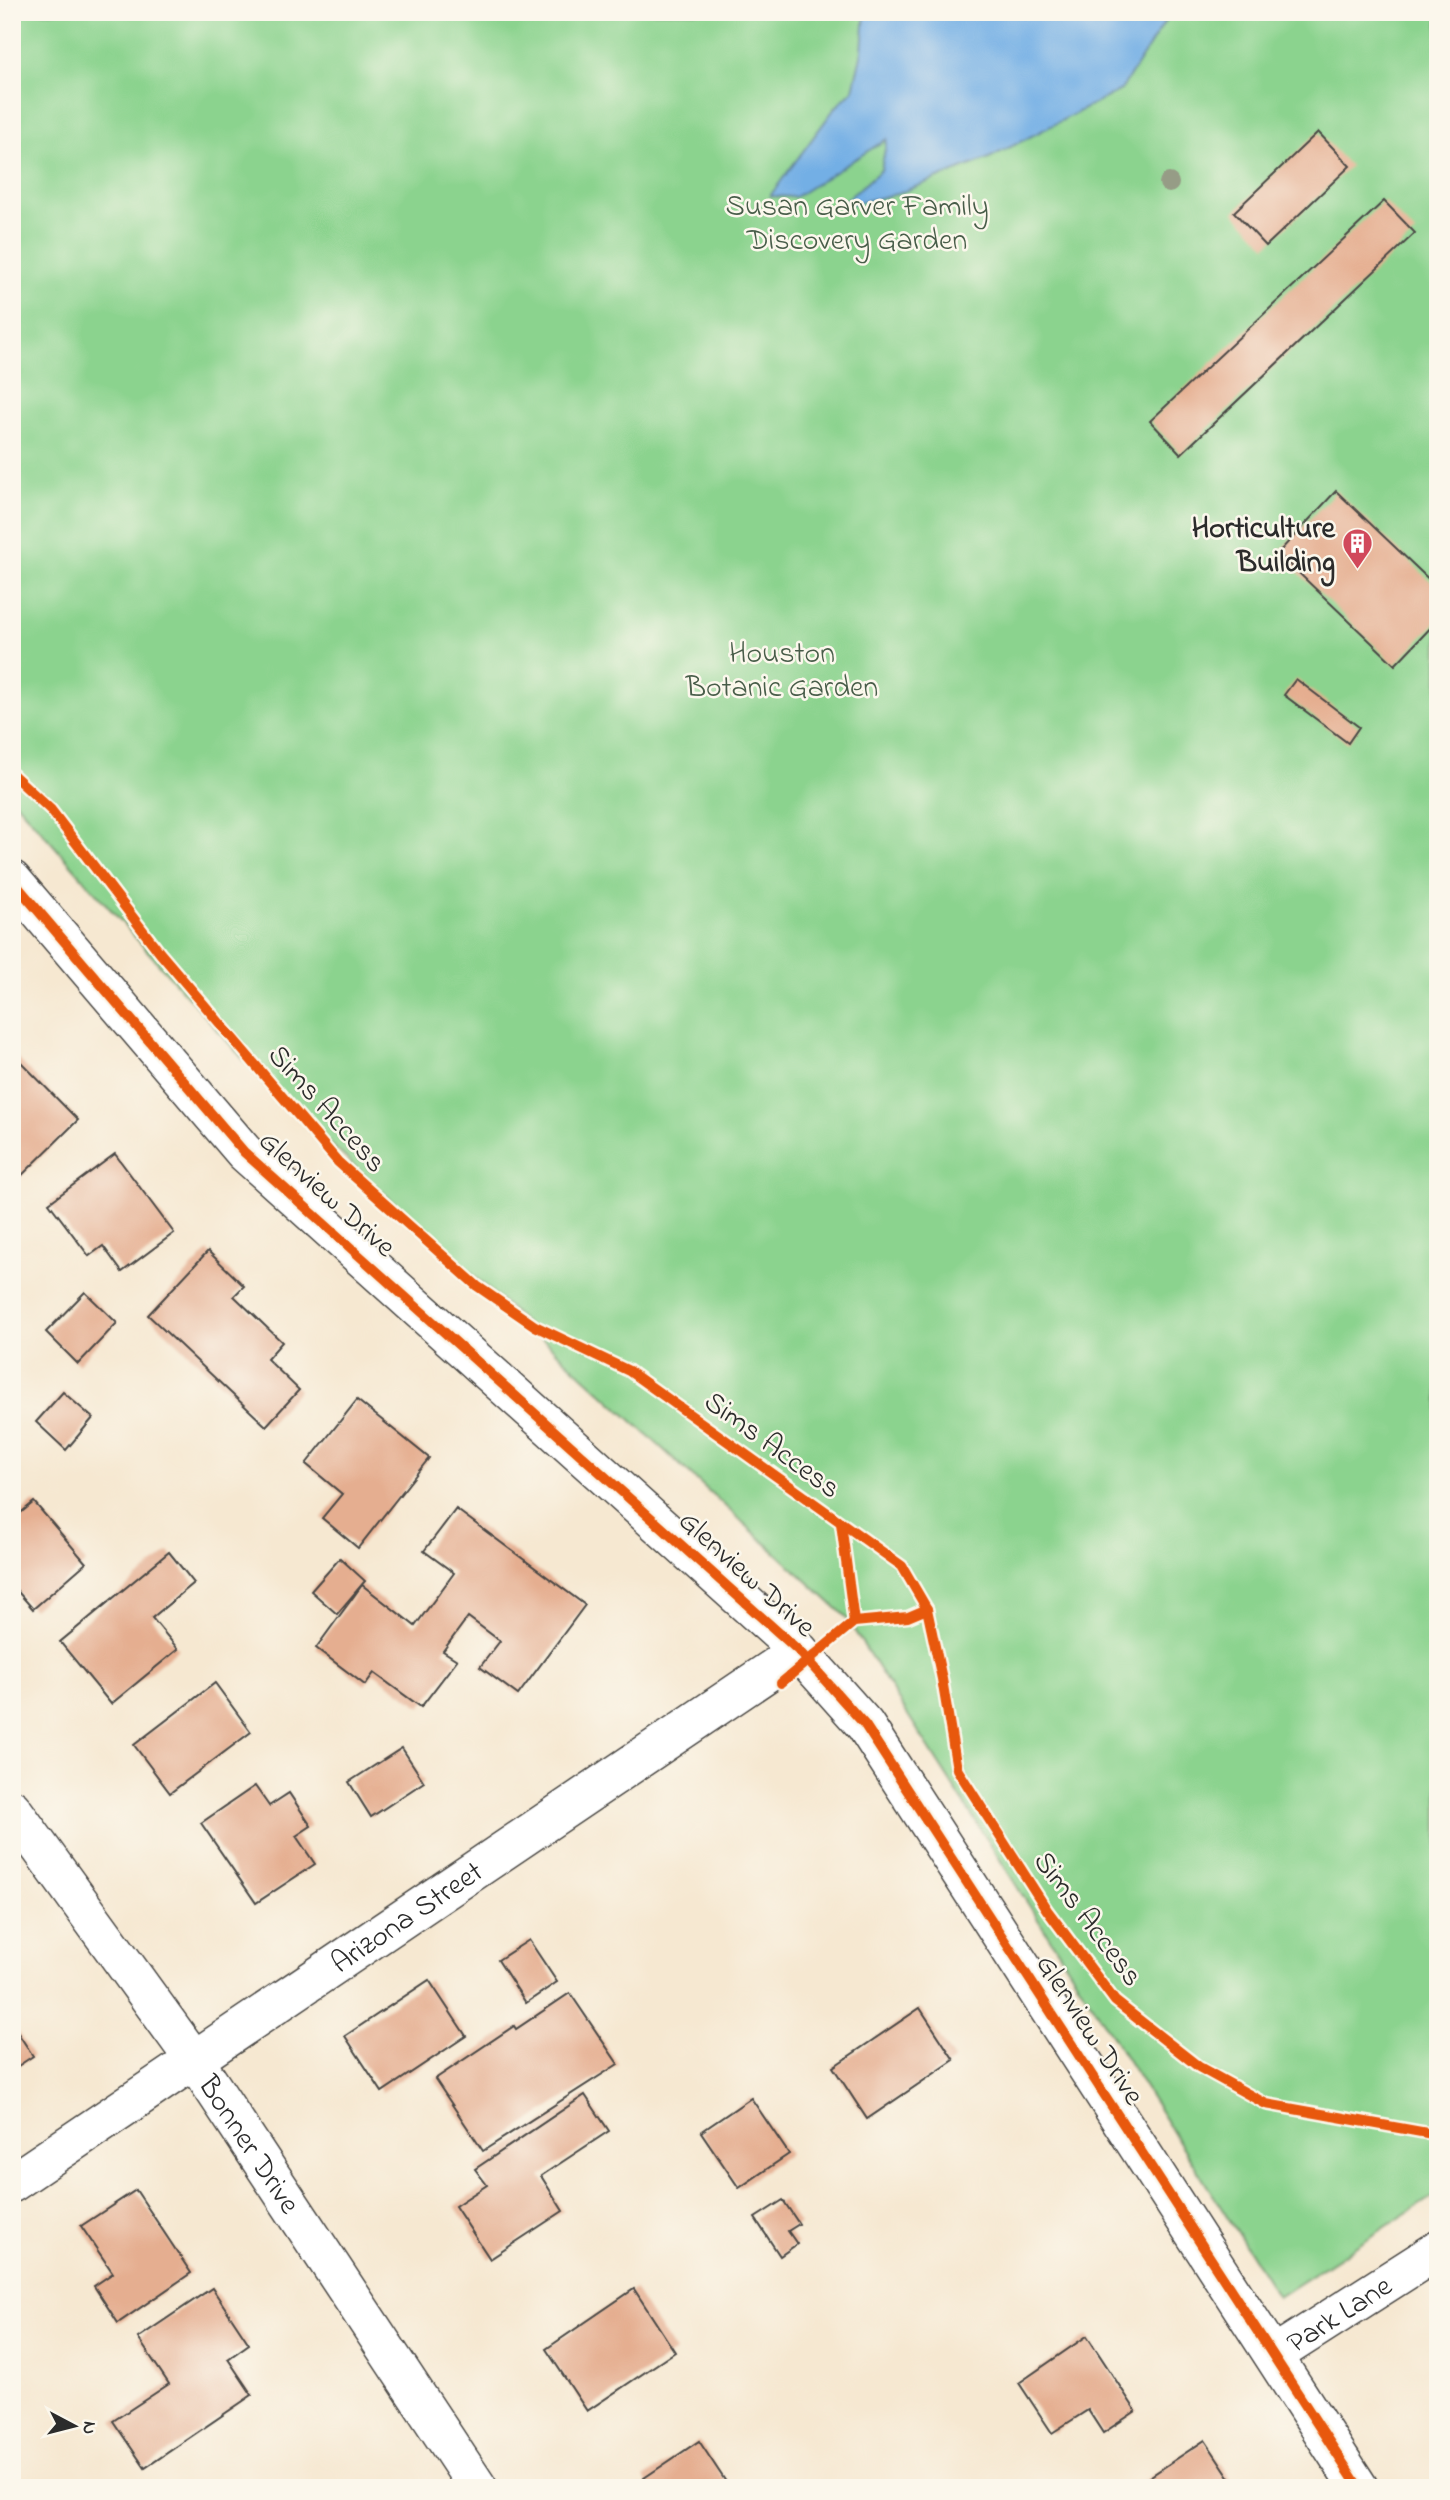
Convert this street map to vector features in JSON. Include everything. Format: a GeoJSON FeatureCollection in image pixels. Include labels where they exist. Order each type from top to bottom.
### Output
{"type":"FeatureCollection","features":[{"type":"Feature","properties":{"kind":"street","name":"Glenview Drive"},"geometry":{"type":"LineString","coordinates":[[12,880],[244,1152],[799,1651],[865,1725],[1359,2488]]}},
{"type":"Feature","properties":{"kind":"street","name":"Arizona Street"},"geometry":{"type":"LineString","coordinates":[[12,2183],[799,1651]]}},
{"type":"Feature","properties":{"kind":"street","name":"Bonner Drive"},"geometry":{"type":"LineString","coordinates":[[12,1809],[195,2061],[478,2488]]}},
{"type":"Feature","properties":{"kind":"street","name":"Park Lane"},"geometry":{"type":"LineString","coordinates":[[1274,2355],[1438,2250]]}},
{"type":"Feature","properties":{"kind":"green space","name":"Houston Botanic Garden"},"geometry":{"type":"Polygon","coordinates":[[[12,12],[1438,12],[1438,2193],[1278,2297],[845,1616],[267,1086],[12,798],[12,12]]]}},
{"type":"Feature","properties":{"kind":"water"},"geometry":{"type":"Polygon","coordinates":[[[865,12],[1171,12],[1121,90],[987,159],[897,194],[838,207],[881,170],[887,139],[795,197],[770,196],[835,108],[853,90],[862,51],[865,12]]]}},
{"type":"Feature","properties":{"kind":"building"},"geometry":{"type":"Polygon","coordinates":[[[1318,132],[1350,166],[1266,246],[1234,212],[1318,132]]]}},
{"type":"Feature","properties":{"kind":"building"},"geometry":{"type":"Polygon","coordinates":[[[1384,201],[1415,233],[1181,454],[1150,421],[1384,201]]]}},
{"type":"Feature","properties":{"kind":"building","name":"Horticulture Building"},"geometry":{"type":"Polygon","coordinates":[[[1336,491],[1438,588],[1438,620],[1395,665],[1278,553],[1336,491]]]}},
{"type":"Feature","properties":{"kind":"building"},"geometry":{"type":"Polygon","coordinates":[[[1296,679],[1359,727],[1348,743],[1284,695],[1296,679]]]}},
{"type":"Feature","properties":{"kind":"building"},"geometry":{"type":"Polygon","coordinates":[[[12,1053],[78,1120],[12,1185],[12,1053]]]}},
{"type":"Feature","properties":{"kind":"building"},"geometry":{"type":"Polygon","coordinates":[[[115,1154],[174,1233],[122,1272],[103,1246],[89,1256],[49,1203],[115,1154]]]}},
{"type":"Feature","properties":{"kind":"building"},"geometry":{"type":"Polygon","coordinates":[[[208,1251],[244,1286],[234,1296],[282,1342],[267,1359],[299,1390],[266,1426],[148,1315],[208,1251]]]}},
{"type":"Feature","properties":{"kind":"building"},"geometry":{"type":"Polygon","coordinates":[[[85,1292],[117,1323],[78,1364],[46,1332],[85,1292]]]}},
{"type":"Feature","properties":{"kind":"building"},"geometry":{"type":"Polygon","coordinates":[[[63,1392],[93,1418],[66,1450],[36,1422],[63,1392]]]}},
{"type":"Feature","properties":{"kind":"building"},"geometry":{"type":"Polygon","coordinates":[[[357,1400],[429,1458],[358,1548],[322,1518],[342,1494],[306,1464],[357,1400]]]}},
{"type":"Feature","properties":{"kind":"building"},"geometry":{"type":"Polygon","coordinates":[[[34,1502],[86,1563],[33,1609],[12,1585],[12,1520],[34,1502]]]}},
{"type":"Feature","properties":{"kind":"building"},"geometry":{"type":"Polygon","coordinates":[[[456,1509],[585,1605],[518,1695],[480,1667],[500,1641],[468,1617],[443,1651],[457,1660],[421,1707],[374,1673],[365,1685],[316,1648],[362,1585],[415,1626],[454,1573],[424,1551],[456,1509]]]}},
{"type":"Feature","properties":{"kind":"building"},"geometry":{"type":"Polygon","coordinates":[[[169,1552],[194,1583],[152,1618],[178,1649],[111,1704],[60,1642],[169,1552]]]}},
{"type":"Feature","properties":{"kind":"building"},"geometry":{"type":"Polygon","coordinates":[[[340,1558],[365,1581],[337,1614],[311,1591],[340,1558]]]}},
{"type":"Feature","properties":{"kind":"building"},"geometry":{"type":"Polygon","coordinates":[[[215,1683],[251,1732],[170,1793],[134,1745],[215,1683]]]}},
{"type":"Feature","properties":{"kind":"building"},"geometry":{"type":"Polygon","coordinates":[[[402,1748],[424,1782],[371,1817],[349,1782],[402,1748]]]}},
{"type":"Feature","properties":{"kind":"building"},"geometry":{"type":"Polygon","coordinates":[[[255,1786],[269,1806],[289,1793],[311,1826],[296,1836],[315,1864],[256,1903],[201,1823],[255,1786]]]}},
{"type":"Feature","properties":{"kind":"building"},"geometry":{"type":"Polygon","coordinates":[[[529,1940],[557,1982],[526,2003],[498,1960],[529,1940]]]}},
{"type":"Feature","properties":{"kind":"building"},"geometry":{"type":"Polygon","coordinates":[[[429,1980],[466,2036],[382,2092],[345,2036],[429,1980]]]}},
{"type":"Feature","properties":{"kind":"building"},"geometry":{"type":"Polygon","coordinates":[[[570,1993],[618,2064],[483,2151],[435,2079],[514,2026],[516,2029],[570,1993]]]}},
{"type":"Feature","properties":{"kind":"building"},"geometry":{"type":"Polygon","coordinates":[[[920,2008],[954,2060],[867,2119],[833,2067],[920,2008]]]}},
{"type":"Feature","properties":{"kind":"building"},"geometry":{"type":"Polygon","coordinates":[[[12,2024],[33,2056],[12,2070],[12,2024]]]}},
{"type":"Feature","properties":{"kind":"building"},"geometry":{"type":"Polygon","coordinates":[[[585,2095],[609,2131],[541,2176],[563,2211],[490,2259],[455,2206],[487,2185],[475,2169],[585,2095]]]}},
{"type":"Feature","properties":{"kind":"building"},"geometry":{"type":"Polygon","coordinates":[[[751,2098],[789,2154],[739,2188],[701,2132],[751,2098]]]}},
{"type":"Feature","properties":{"kind":"building"},"geometry":{"type":"Polygon","coordinates":[[[136,2190],[191,2273],[118,2323],[94,2286],[113,2273],[81,2226],[136,2190]]]}},
{"type":"Feature","properties":{"kind":"building"},"geometry":{"type":"Polygon","coordinates":[[[783,2200],[799,2224],[788,2231],[797,2244],[780,2256],[755,2218],[783,2200]]]}},
{"type":"Feature","properties":{"kind":"building"},"geometry":{"type":"Polygon","coordinates":[[[212,2288],[249,2344],[228,2359],[252,2395],[145,2468],[113,2421],[169,2384],[138,2338],[212,2288]]]}},
{"type":"Feature","properties":{"kind":"building"},"geometry":{"type":"Polygon","coordinates":[[[634,2289],[675,2352],[587,2411],[546,2349],[634,2289]]]}},
{"type":"Feature","properties":{"kind":"building"},"geometry":{"type":"Polygon","coordinates":[[[1087,2336],[1136,2411],[1103,2433],[1088,2410],[1052,2433],[1019,2383],[1087,2336]]]}},
{"type":"Feature","properties":{"kind":"building"},"geometry":{"type":"Polygon","coordinates":[[[1205,2440],[1234,2484],[1228,2488],[1133,2488],[1205,2440]]]}},
{"type":"Feature","properties":{"kind":"building"},"geometry":{"type":"Polygon","coordinates":[[[699,2441],[730,2488],[650,2488],[644,2478],[699,2441]]]}},
{"type":"Feature","properties":{"kind":"cycle path","name":"Sims Access"},"geometry":{"type":"LineString","coordinates":[[12,774],[51,810],[160,953],[338,1162],[477,1286],[535,1326],[629,1371],[902,1566],[927,1609],[957,1769],[1047,1910],[1115,2001],[1199,2067],[1266,2104],[1438,2135]]}},
{"type":"Feature","properties":{"kind":"cycle path"},"geometry":{"type":"LineString","coordinates":[[12,880],[244,1152],[799,1651],[865,1725],[1359,2488]]}},
{"type":"Feature","properties":{"kind":"cycle path"},"geometry":{"type":"LineString","coordinates":[[841,1523],[854,1622]]}},
{"type":"Feature","properties":{"kind":"cycle path"},"geometry":{"type":"LineString","coordinates":[[781,1683],[854,1622],[908,1617],[927,1609]]}},
{"type":"Feature","properties":{"kind":"place","name":"Horticulture Building"},"geometry":{"type":"Point","coordinates":[1358,571]}},
{"type":"Feature","properties":{"kind":"park label","name":"Susan Garver Family Discovery Garden"},"geometry":{"type":"Point","coordinates":[857,222]}}]}
